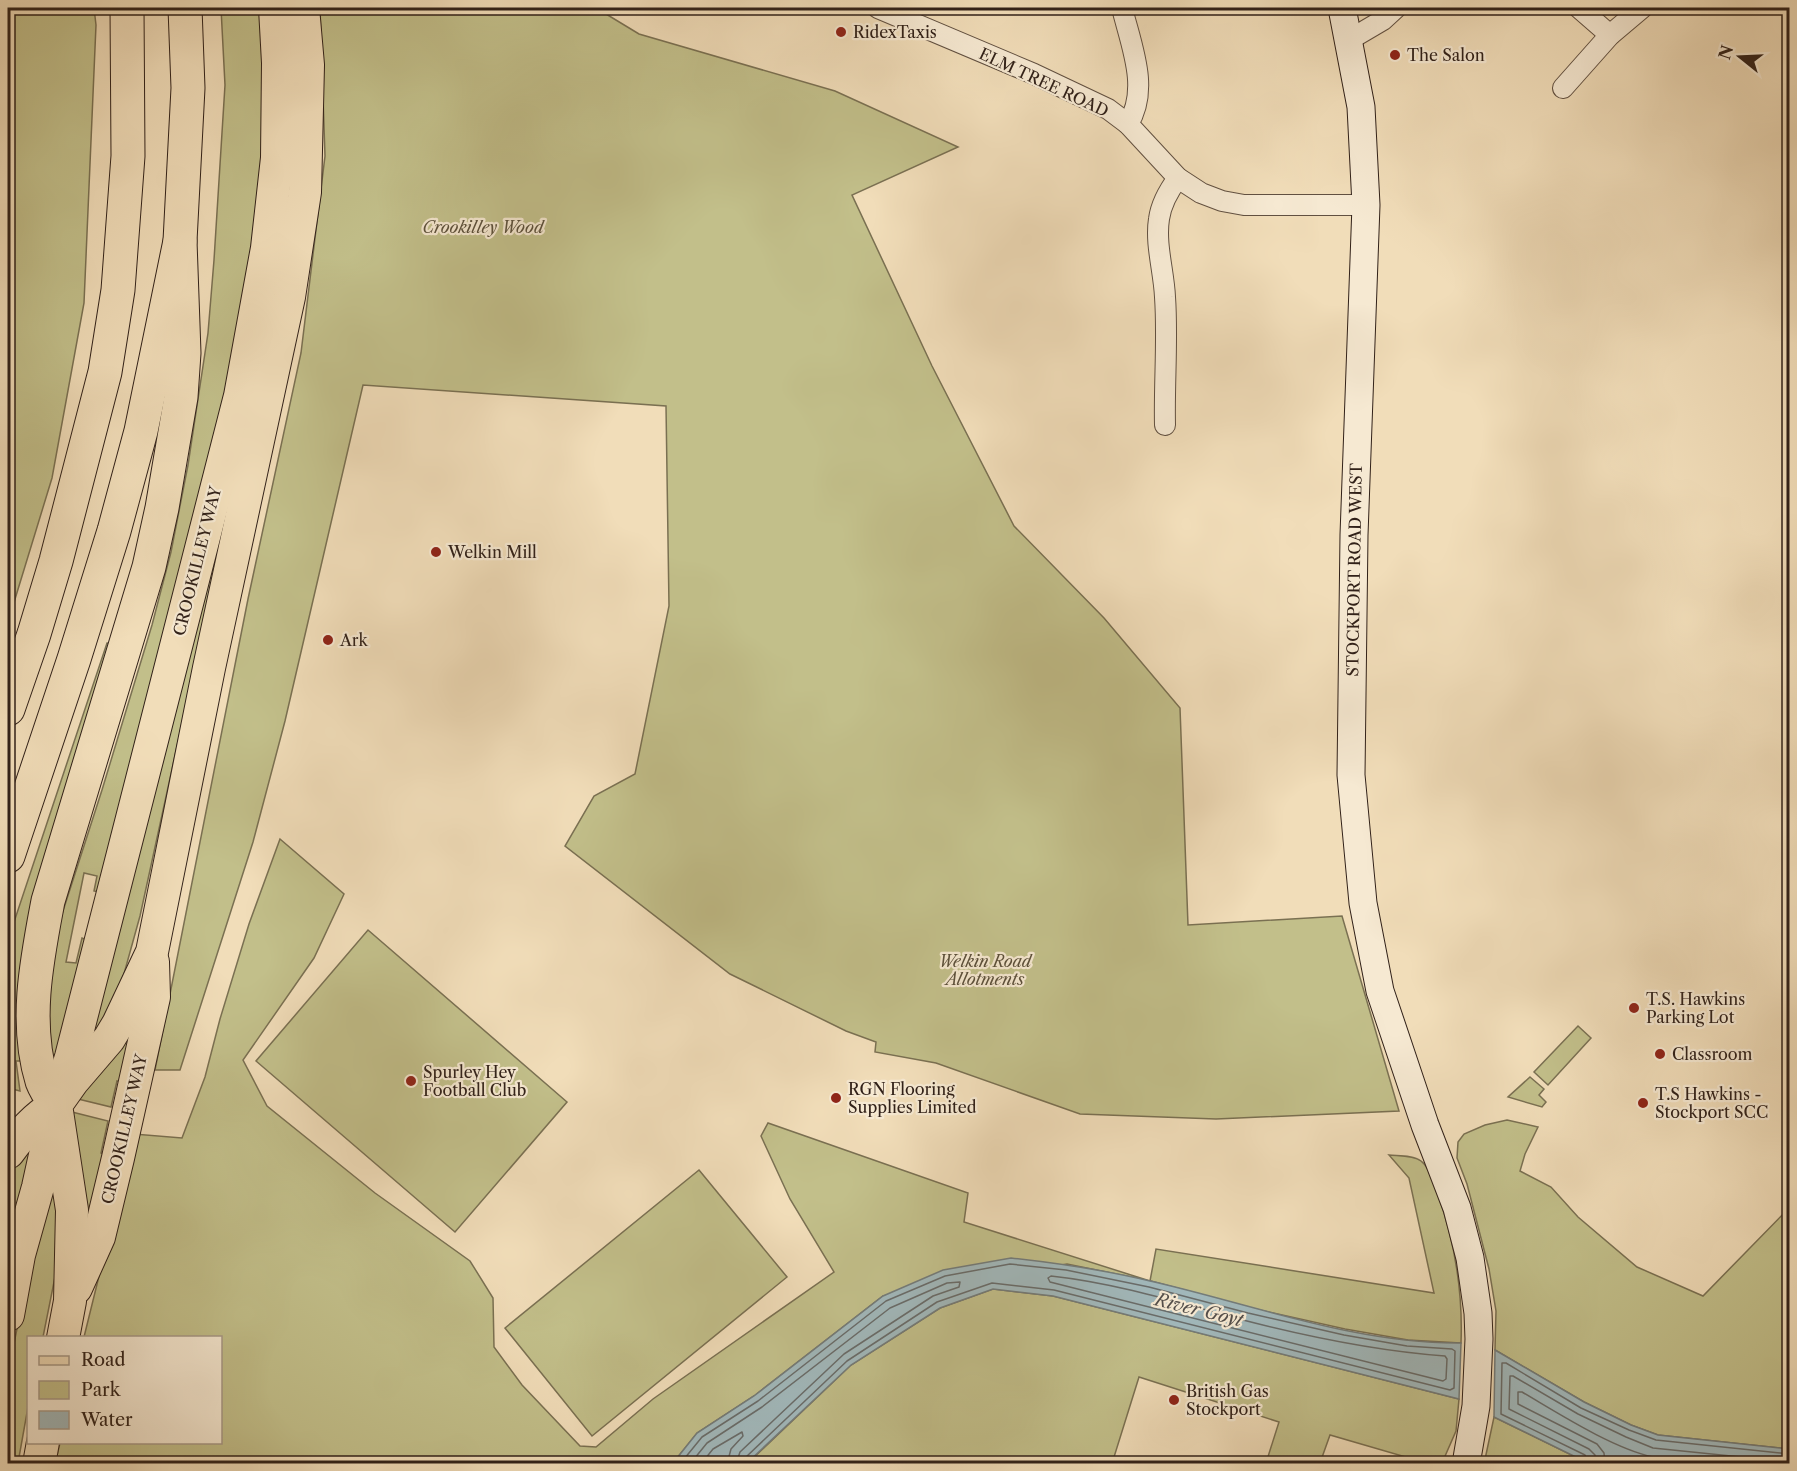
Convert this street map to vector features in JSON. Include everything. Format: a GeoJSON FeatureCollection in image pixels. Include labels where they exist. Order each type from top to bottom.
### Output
{"type":"FeatureCollection","features":[{"type":"Feature","properties":{"kind":"highway"},"geometry":{"type":"LineString","coordinates":[[8,709],[56,561],[105,372],[118,290],[128,156],[127,8]]}},
{"type":"Feature","properties":{"kind":"highway"},"geometry":{"type":"LineString","coordinates":[[8,1152],[24,1130],[39,1115],[56,1105],[43,1082],[37,1056],[33,989],[39,949],[48,901],[149,567],[162,508],[182,386],[184,353],[180,241],[188,88],[185,8]]}},
{"type":"Feature","properties":{"kind":"highway"},"geometry":{"type":"LineString","coordinates":[[8,856],[114,531],[141,431],[180,241]]}},
{"type":"Feature","properties":{"kind":"main road","name":"CROOKILLEY WAY"},"geometry":{"type":"LineString","coordinates":[[8,1315],[19,1255],[38,1187],[56,1105],[71,1057],[240,396],[267,248],[277,158],[278,63],[275,8]]}},
{"type":"Feature","properties":{"kind":"main road","name":"CROOKILLEY WAY"},"geometry":{"type":"LineString","coordinates":[[70,1300],[99,1238],[154,998],[152,952],[209,668],[289,297],[305,192],[308,65],[303,8]]}},
{"type":"Feature","properties":{"kind":"main road","name":"STOCKPORT ROAD WEST"},"geometry":{"type":"LineString","coordinates":[[1342,8],[1361,107],[1366,205],[1354,524],[1351,775],[1363,903],[1380,991],[1425,1125],[1464,1230],[1474,1288],[1479,1339],[1478,1382],[1473,1433],[1466,1464]]}},
{"type":"Feature","properties":{"kind":"main road","name":"CROOKILLEY WAY"},"geometry":{"type":"LineString","coordinates":[[63,1336],[70,1300],[72,1210],[56,1105],[109,1039],[152,952]]}},
{"type":"Feature","properties":{"kind":"main road"},"geometry":{"type":"LineString","coordinates":[[39,1464],[43,1444]]}},
{"type":"Feature","properties":{"kind":"street"},"geometry":{"type":"LineString","coordinates":[[1122,8],[1140,88],[1134,114],[1128,124]]}},
{"type":"Feature","properties":{"kind":"street"},"geometry":{"type":"LineString","coordinates":[[1349,40],[1383,20],[1396,8]]}},
{"type":"Feature","properties":{"kind":"street"},"geometry":{"type":"LineString","coordinates":[[1579,8],[1610,35]]}},
{"type":"Feature","properties":{"kind":"street"},"geometry":{"type":"LineString","coordinates":[[1563,88],[1610,35],[1642,8]]}},
{"type":"Feature","properties":{"kind":"street","name":"ELM TREE ROAD"},"geometry":{"type":"LineString","coordinates":[[885,9],[1108,109],[1128,124],[1178,178],[1201,193],[1244,206],[1366,205]]}},
{"type":"Feature","properties":{"kind":"street"},"geometry":{"type":"LineString","coordinates":[[1165,425],[1165,278],[1158,229],[1159,217],[1166,197],[1178,178]]}},
{"type":"Feature","properties":{"kind":"green space"},"geometry":{"type":"Polygon","coordinates":[[[8,8],[94,8],[96,25],[84,303],[52,478],[8,622],[8,8]]]}},
{"type":"Feature","properties":{"kind":"green space"},"geometry":{"type":"Polygon","coordinates":[[[221,8],[265,8],[261,183],[237,344],[99,892],[94,891],[97,876],[84,873],[66,962],[76,963],[82,938],[87,940],[52,1078],[47,1053],[53,942],[152,625],[171,552],[188,465],[208,333],[214,260],[225,85],[221,8]]]}},
{"type":"Feature","properties":{"kind":"green space"},"geometry":{"type":"Polygon","coordinates":[[[320,8],[606,8],[606,14],[639,34],[835,91],[958,147],[852,195],[932,366],[1014,526],[1104,618],[1180,708],[1188,925],[1342,916],[1399,1111],[1216,1119],[1080,1114],[936,1063],[875,1052],[876,1042],[846,1031],[730,974],[565,846],[594,796],[635,774],[669,606],[666,406],[363,385],[285,721],[253,842],[180,1070],[155,1070],[248,599],[301,353],[325,156],[320,8]]]}},
{"type":"Feature","properties":{"kind":"green space"},"geometry":{"type":"Polygon","coordinates":[[[295,95],[289,202],[279,278],[140,916],[122,981],[100,1027],[81,1051],[295,95]]]}},
{"type":"Feature","properties":{"kind":"green space"},"geometry":{"type":"Polygon","coordinates":[[[107,643],[112,644],[24,1061],[16,1061],[20,1091],[8,1088],[8,940],[107,643]]]}},
{"type":"Feature","properties":{"kind":"green space"},"geometry":{"type":"Polygon","coordinates":[[[280,839],[344,894],[314,958],[243,1060],[267,1106],[375,1193],[470,1261],[493,1298],[494,1347],[522,1385],[580,1446],[596,1447],[653,1399],[834,1272],[790,1199],[761,1136],[768,1123],[968,1193],[964,1222],[1148,1280],[1067,1264],[883,1296],[754,1396],[697,1433],[673,1463],[55,1464],[60,1444],[222,1444],[222,1336],[84,1336],[134,1134],[182,1138],[205,1077],[249,924],[280,839]]]}},
{"type":"Feature","properties":{"kind":"green space","name":"Spurley Hey Football Club"},"geometry":{"type":"Polygon","coordinates":[[[368,930],[567,1102],[455,1232],[256,1061],[368,930]]]}},
{"type":"Feature","properties":{"kind":"green space"},"geometry":{"type":"Polygon","coordinates":[[[132,1022],[122,1082],[117,1081],[111,1107],[78,1099],[132,1022]]]}},
{"type":"Feature","properties":{"kind":"green space"},"geometry":{"type":"Polygon","coordinates":[[[1578,1026],[1591,1038],[1548,1085],[1534,1072],[1578,1026]]]}},
{"type":"Feature","properties":{"kind":"green space"},"geometry":{"type":"Polygon","coordinates":[[[1530,1077],[1544,1089],[1539,1095],[1546,1102],[1542,1107],[1508,1097],[1530,1077]]]}},
{"type":"Feature","properties":{"kind":"green space"},"geometry":{"type":"Polygon","coordinates":[[[72,1112],[108,1121],[101,1153],[106,1155],[87,1238],[72,1112]]]}},
{"type":"Feature","properties":{"kind":"green space"},"geometry":{"type":"Polygon","coordinates":[[[1507,1120],[1538,1127],[1525,1154],[1520,1171],[1551,1187],[1578,1217],[1637,1267],[1703,1296],[1789,1208],[1789,1449],[1658,1435],[1631,1425],[1584,1402],[1495,1350],[1496,1311],[1489,1269],[1467,1184],[1457,1158],[1458,1142],[1464,1134],[1485,1125],[1507,1120]]]}},
{"type":"Feature","properties":{"kind":"green space"},"geometry":{"type":"Polygon","coordinates":[[[39,1128],[8,1264],[8,1178],[14,1160],[39,1128]]]}},
{"type":"Feature","properties":{"kind":"green space"},"geometry":{"type":"Polygon","coordinates":[[[1389,1155],[1410,1157],[1421,1161],[1428,1170],[1448,1226],[1459,1284],[1461,1343],[1408,1340],[1345,1329],[1251,1308],[1150,1281],[1156,1249],[1434,1293],[1409,1178],[1389,1155]]]}},
{"type":"Feature","properties":{"kind":"green space"},"geometry":{"type":"Polygon","coordinates":[[[51,1166],[59,1200],[57,1267],[43,1336],[27,1336],[27,1413],[18,1463],[8,1464],[8,1372],[51,1166]]]}},
{"type":"Feature","properties":{"kind":"green space"},"geometry":{"type":"Polygon","coordinates":[[[699,1170],[787,1277],[592,1436],[505,1328],[699,1170]]]}},
{"type":"Feature","properties":{"kind":"green space"},"geometry":{"type":"Polygon","coordinates":[[[993,1289],[1053,1296],[1459,1399],[1456,1431],[1442,1463],[1423,1463],[1330,1435],[1320,1463],[1266,1463],[1279,1422],[1139,1377],[1114,1457],[1118,1459],[1117,1463],[747,1464],[851,1365],[940,1308],[993,1289]]]}},
{"type":"Feature","properties":{"kind":"green space"},"geometry":{"type":"Polygon","coordinates":[[[1494,1417],[1588,1463],[1484,1464],[1494,1417]]]}},
{"type":"Feature","properties":{"kind":"water","name":"River Goyt"},"geometry":{"type":"Polygon","coordinates":[[[1011,1258],[1133,1277],[1343,1330],[1421,1342],[1461,1343],[1459,1399],[1053,1296],[993,1289],[940,1308],[851,1365],[747,1463],[673,1463],[697,1433],[754,1396],[883,1296],[943,1270],[1011,1258]]]}},
{"type":"Feature","properties":{"kind":"water"},"geometry":{"type":"Polygon","coordinates":[[[1495,1350],[1584,1402],[1631,1425],[1658,1435],[1789,1449],[1789,1463],[1588,1463],[1494,1417],[1495,1350]]]}},
{"type":"Feature","properties":{"kind":"place","name":"RidexTaxis"},"geometry":{"type":"Point","coordinates":[841,32]}},
{"type":"Feature","properties":{"kind":"place","name":"The Salon"},"geometry":{"type":"Point","coordinates":[1395,55]}},
{"type":"Feature","properties":{"kind":"place","name":"Welkin Mill"},"geometry":{"type":"Point","coordinates":[436,552]}},
{"type":"Feature","properties":{"kind":"place","name":"Ark"},"geometry":{"type":"Point","coordinates":[328,640]}},
{"type":"Feature","properties":{"kind":"place","name":"T.S. Hawkins Parking Lot"},"geometry":{"type":"Point","coordinates":[1634,1008]}},
{"type":"Feature","properties":{"kind":"place","name":"Classroom"},"geometry":{"type":"Point","coordinates":[1660,1054]}},
{"type":"Feature","properties":{"kind":"place","name":"Spurley Hey Football Club"},"geometry":{"type":"Point","coordinates":[411,1081]}},
{"type":"Feature","properties":{"kind":"place","name":"RGN Flooring Supplies Limited"},"geometry":{"type":"Point","coordinates":[836,1098]}},
{"type":"Feature","properties":{"kind":"place","name":"T.S Hawkins - Stockport SCC"},"geometry":{"type":"Point","coordinates":[1643,1103]}},
{"type":"Feature","properties":{"kind":"place","name":"British Gas Stockport"},"geometry":{"type":"Point","coordinates":[1174,1400]}},
{"type":"Feature","properties":{"kind":"park label","name":"Crookilley Wood"},"geometry":{"type":"Point","coordinates":[483,227]}},
{"type":"Feature","properties":{"kind":"park label","name":"Welkin Road Allotments"},"geometry":{"type":"Point","coordinates":[985,970]}}]}
